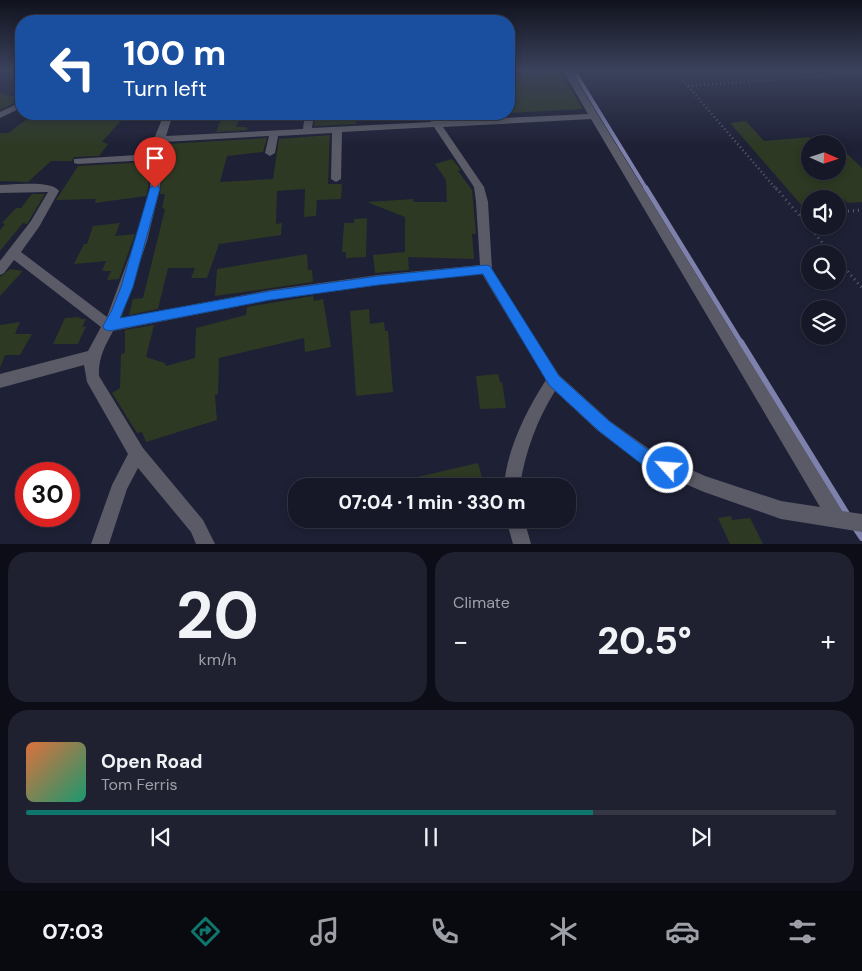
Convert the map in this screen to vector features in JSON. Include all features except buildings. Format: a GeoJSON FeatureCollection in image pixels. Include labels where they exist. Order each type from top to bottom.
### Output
{"type":"FeatureCollection","features":[{"type":"Feature","properties":{"kind":"street"},"geometry":{"type":"LineString","coordinates":[[583,96],[837,519]]}},
{"type":"Feature","properties":{"kind":"street"},"geometry":{"type":"LineString","coordinates":[[0,115],[15,107]]}},
{"type":"Feature","properties":{"kind":"street"},"geometry":{"type":"LineString","coordinates":[[159,139],[594,116]]}},
{"type":"Feature","properties":{"kind":"street"},"geometry":{"type":"LineString","coordinates":[[166,120],[159,139],[155,188],[141,241],[118,312],[109,326],[91,364],[92,377],[137,454],[198,526],[206,544]]}},
{"type":"Feature","properties":{"kind":"street"},"geometry":{"type":"LineString","coordinates":[[307,131],[308,120]]}},
{"type":"Feature","properties":{"kind":"street"},"geometry":{"type":"LineString","coordinates":[[434,120],[479,187],[482,202],[486,269],[554,380],[604,426],[650,460],[704,484],[781,510],[862,523]]}},
{"type":"Feature","properties":{"kind":"street"},"geometry":{"type":"LineString","coordinates":[[336,179],[337,129]]}},
{"type":"Feature","properties":{"kind":"street"},"geometry":{"type":"LineString","coordinates":[[270,153],[274,133]]}},
{"type":"Feature","properties":{"kind":"street"},"geometry":{"type":"LineString","coordinates":[[78,161],[157,157]]}},
{"type":"Feature","properties":{"kind":"street"},"geometry":{"type":"LineString","coordinates":[[0,189],[47,188],[54,191],[35,224],[0,270]]}},
{"type":"Feature","properties":{"kind":"street"},"geometry":{"type":"LineString","coordinates":[[14,253],[109,326],[270,295],[378,280],[486,269]]}},
{"type":"Feature","properties":{"kind":"street"},"geometry":{"type":"LineString","coordinates":[[0,381],[94,356]]}},
{"type":"Feature","properties":{"kind":"street"},"geometry":{"type":"LineString","coordinates":[[513,478],[516,462],[542,397],[554,380]]}},
{"type":"Feature","properties":{"kind":"street"},"geometry":{"type":"LineString","coordinates":[[100,544],[120,486],[137,454]]}},
{"type":"Feature","properties":{"kind":"street"},"geometry":{"type":"LineString","coordinates":[[518,528],[522,544]]}},
{"type":"Feature","properties":{"kind":"path"},"geometry":{"type":"LineString","coordinates":[[697,96],[824,245]]}},
{"type":"Feature","properties":{"kind":"path"},"geometry":{"type":"LineString","coordinates":[[846,211],[862,210]]}},
{"type":"Feature","properties":{"kind":"path"},"geometry":{"type":"LineString","coordinates":[[846,269],[862,288]]}},
{"type":"Feature","properties":{"kind":"waterway"},"geometry":{"type":"LineString","coordinates":[[590,96],[647,190]]}},
{"type":"Feature","properties":{"kind":"waterway"},"geometry":{"type":"LineString","coordinates":[[646,188],[742,344]]}},
{"type":"Feature","properties":{"kind":"waterway"},"geometry":{"type":"LineString","coordinates":[[741,342],[849,517]]}},
{"type":"Feature","properties":{"kind":"waterway"},"geometry":{"type":"LineString","coordinates":[[854,526],[862,538]]}},
{"type":"Feature","properties":{"kind":"route"},"geometry":{"type":"LineString","coordinates":[[155,188],[127,287],[118,312],[109,326],[270,295],[378,280],[486,269],[554,380],[604,426],[650,460],[668,468]]}}]}
